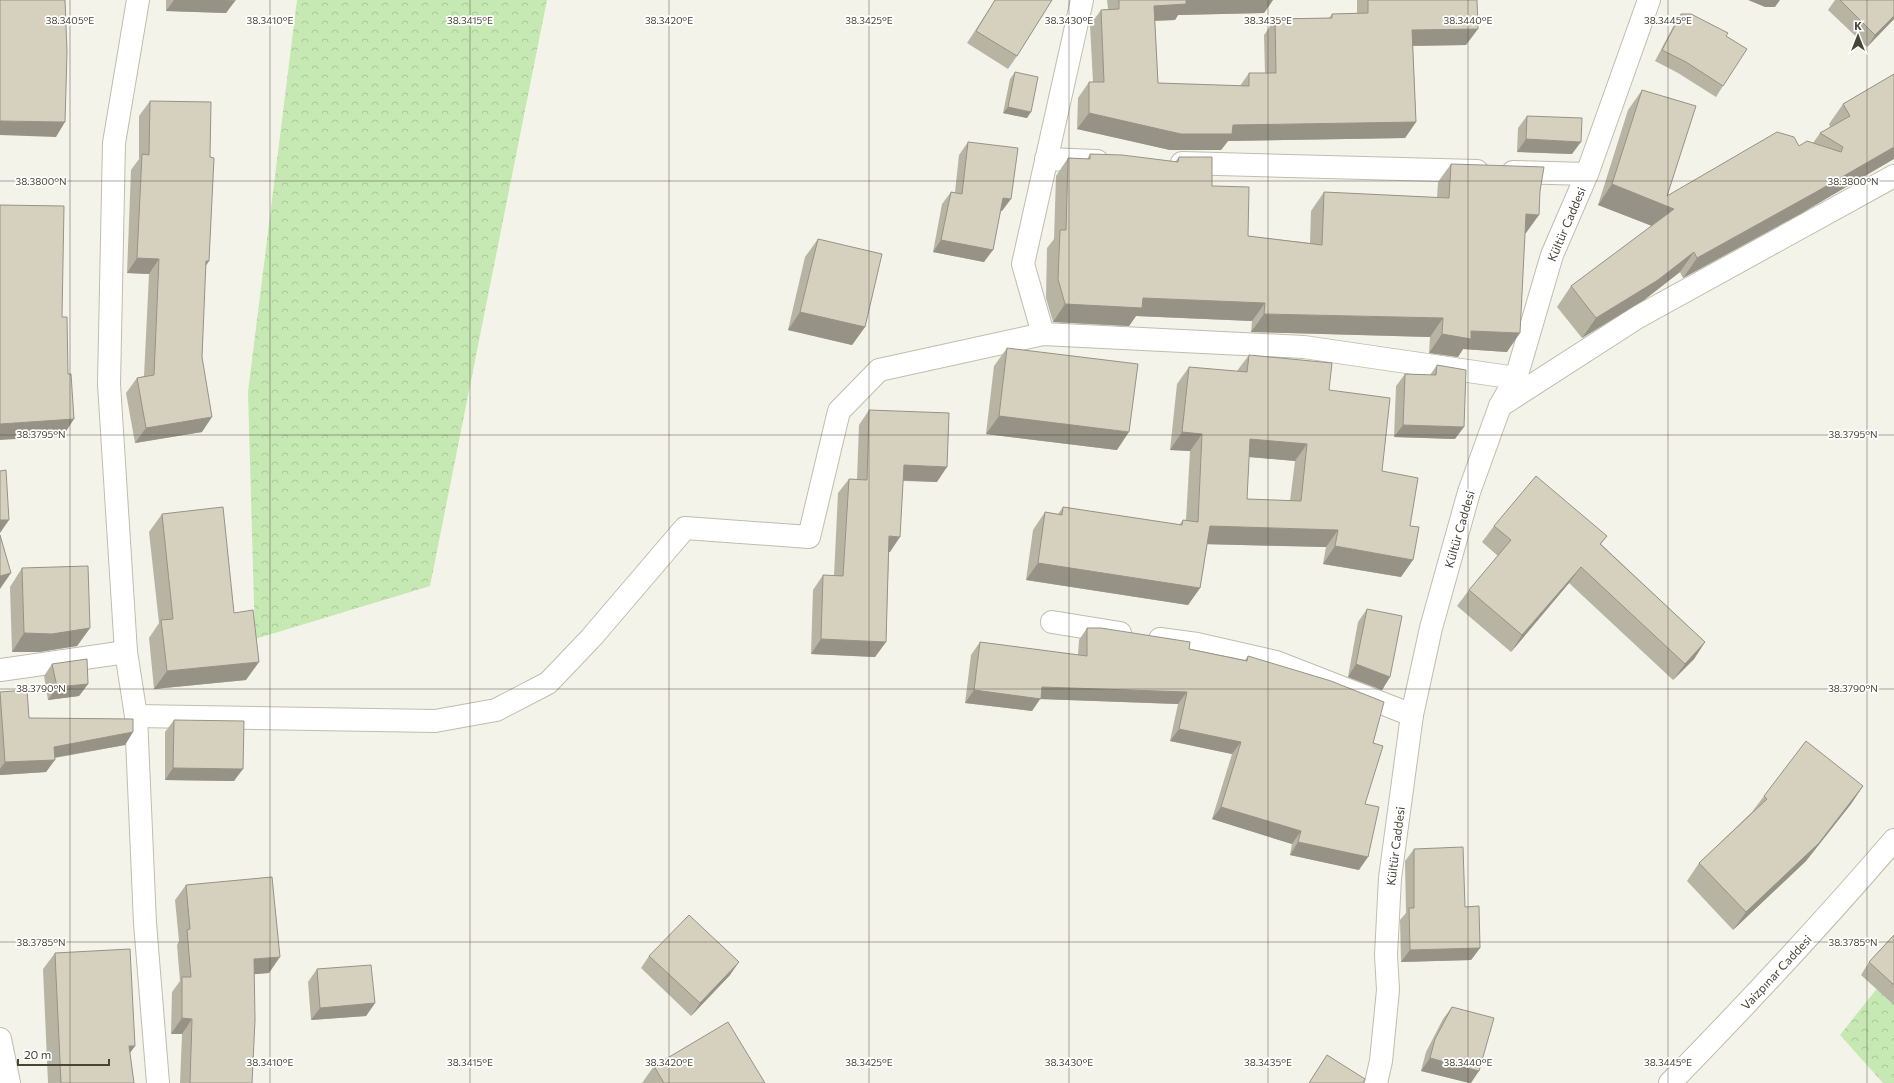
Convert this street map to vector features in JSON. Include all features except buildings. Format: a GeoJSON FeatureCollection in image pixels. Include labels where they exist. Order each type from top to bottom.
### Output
{"type":"FeatureCollection","features":[{"type":"Feature","properties":{"kind":"street"},"geometry":{"type":"LineString","coordinates":[[138,0],[114,143],[110,376],[126,652],[136,716],[145,924],[158,1083]]}},
{"type":"Feature","properties":{"kind":"street"},"geometry":{"type":"LineString","coordinates":[[1043,334],[1023,264],[1082,0]]}},
{"type":"Feature","properties":{"kind":"street","name":"Kültür Caddesi"},"geometry":{"type":"LineString","coordinates":[[1376,1083],[1381,1061],[1388,990],[1386,955],[1390,878],[1412,715],[1431,628],[1469,492],[1500,406],[1516,378],[1552,255],[1588,174],[1649,0]]}},
{"type":"Feature","properties":{"kind":"street"},"geometry":{"type":"LineString","coordinates":[[1046,159],[1118,161]]}},
{"type":"Feature","properties":{"kind":"street"},"geometry":{"type":"LineString","coordinates":[[1166,163],[1588,174]]}},
{"type":"Feature","properties":{"kind":"street"},"geometry":{"type":"LineString","coordinates":[[1500,406],[1638,317],[1894,176]]}},
{"type":"Feature","properties":{"kind":"street"},"geometry":{"type":"LineString","coordinates":[[136,716],[435,721],[496,710],[548,684],[596,633],[685,528],[809,537],[839,410],[879,370],[1043,334],[1304,347],[1516,378]]}},
{"type":"Feature","properties":{"kind":"street"},"geometry":{"type":"LineString","coordinates":[[1052,622],[1197,644],[1276,662],[1412,715]]}},
{"type":"Feature","properties":{"kind":"street"},"geometry":{"type":"LineString","coordinates":[[0,670],[126,652]]}},
{"type":"Feature","properties":{"kind":"street","name":"Vaizpınar Caddesi"},"geometry":{"type":"LineString","coordinates":[[1670,1083],[1785,964],[1836,908],[1894,840]]}},
{"type":"Feature","properties":{"kind":"street"},"geometry":{"type":"LineString","coordinates":[[0,1039],[9,1083]]}},
{"type":"Feature","properties":{"kind":"green space"},"geometry":{"type":"Polygon","coordinates":[[[297,0],[547,0],[430,586],[255,639],[248,392],[297,0]]]}},
{"type":"Feature","properties":{"kind":"green space"},"geometry":{"type":"Polygon","coordinates":[[[1894,967],[1894,1083],[1883,1083],[1840,1035],[1894,967]]]}}]}
